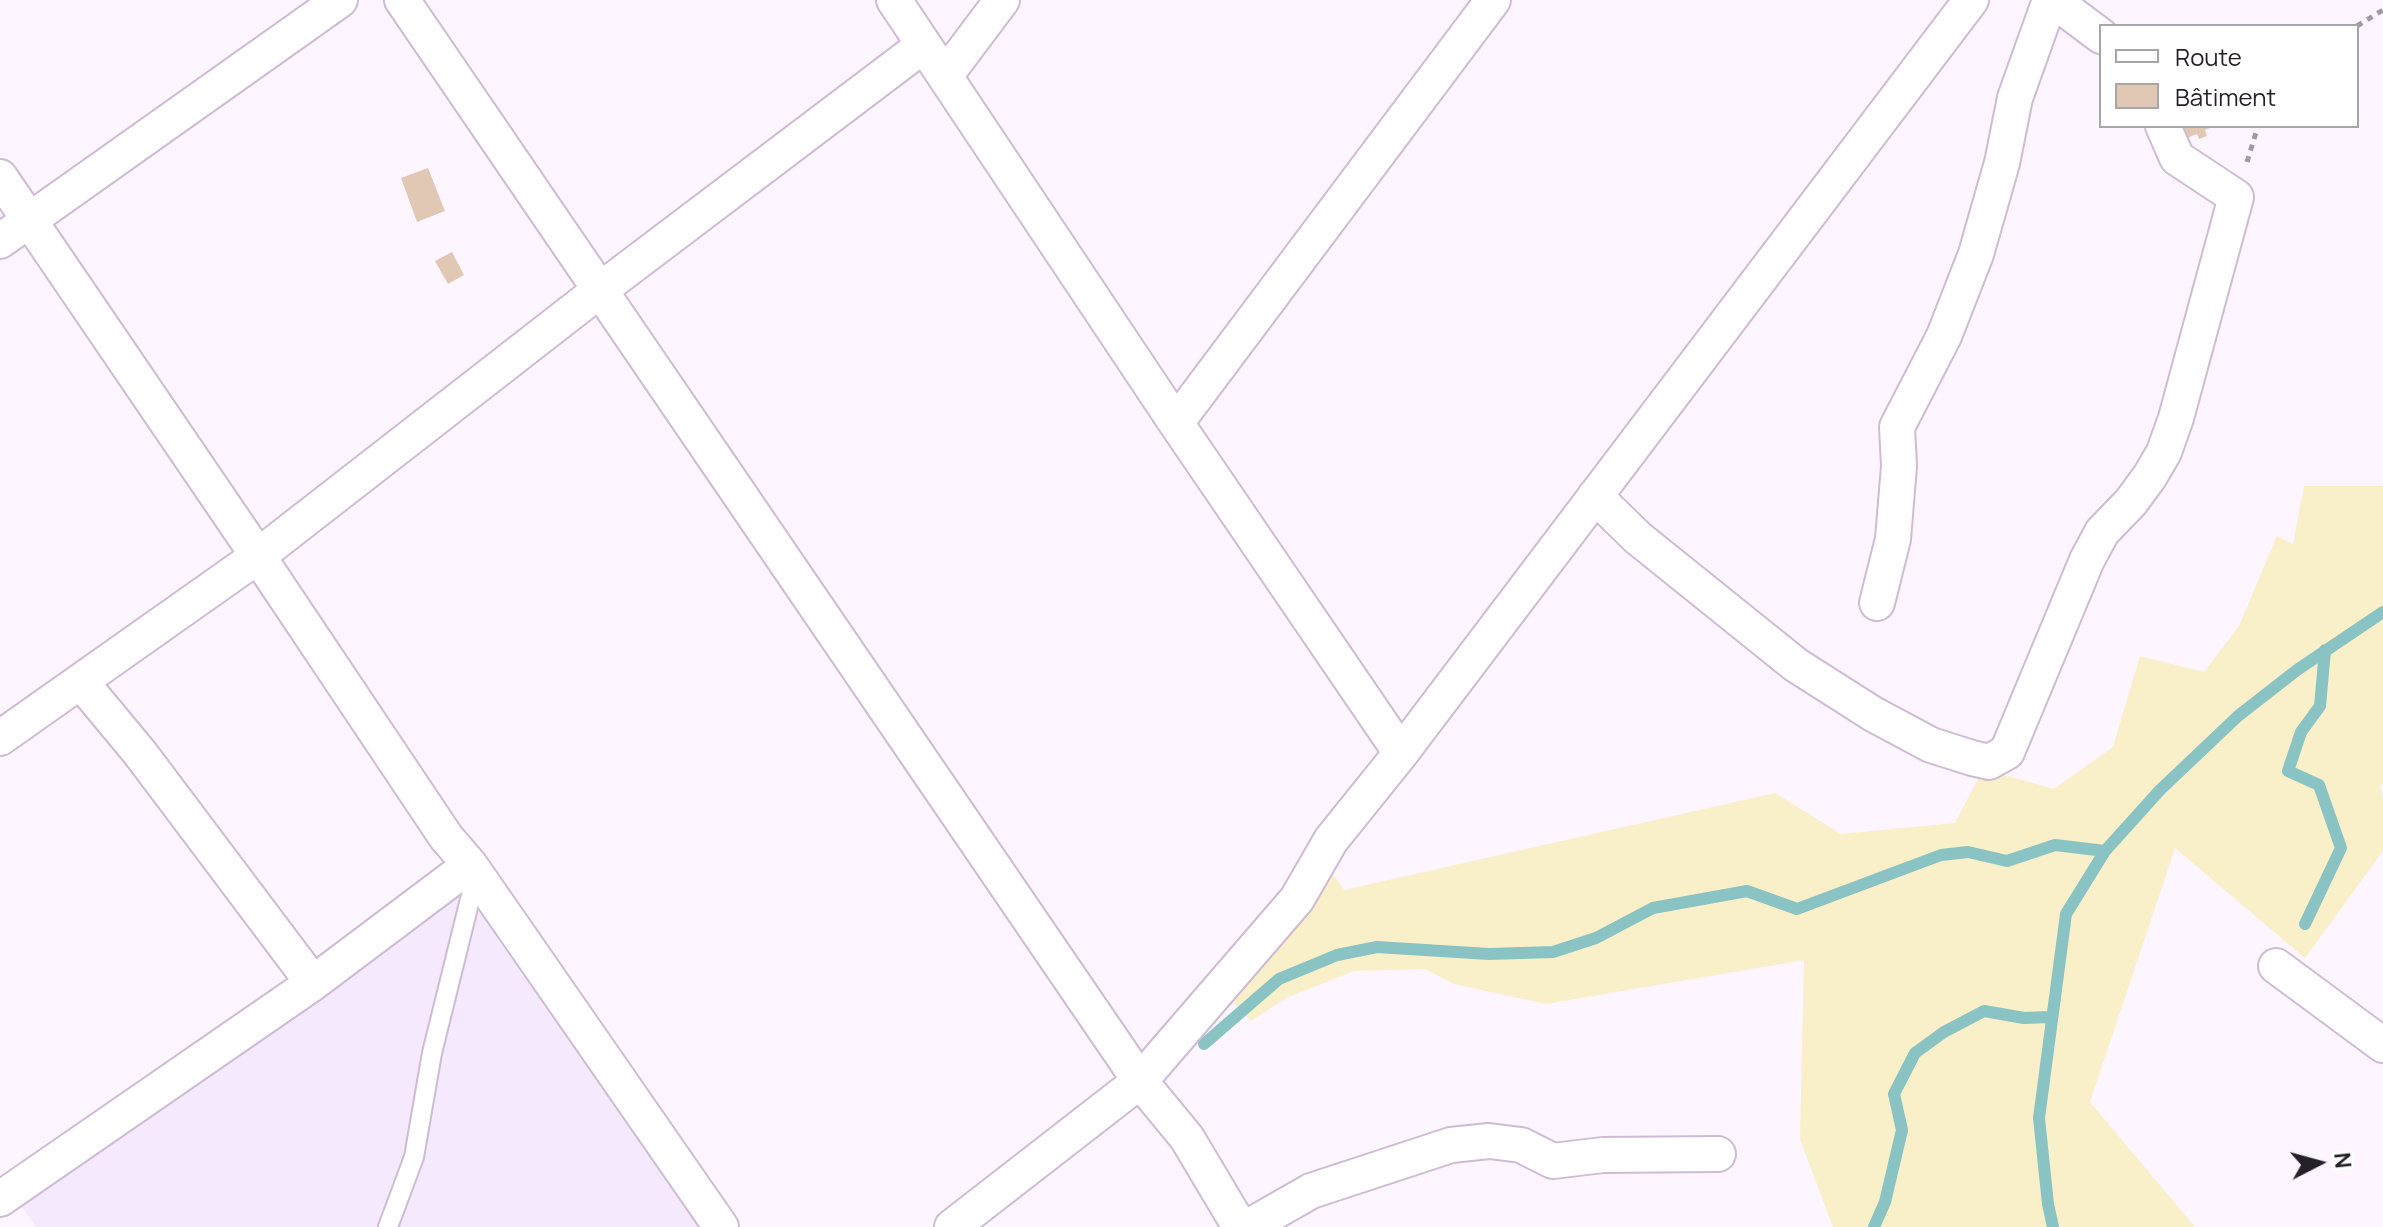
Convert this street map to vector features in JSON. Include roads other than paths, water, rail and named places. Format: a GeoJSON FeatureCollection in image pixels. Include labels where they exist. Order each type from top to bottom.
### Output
{"type":"FeatureCollection","features":[{"type":"Feature","properties":{"kind":"street"},"geometry":{"type":"LineString","coordinates":[[0,241],[340,0]]}},
{"type":"Feature","properties":{"kind":"street"},"geometry":{"type":"LineString","coordinates":[[402,0],[1140,1081],[1187,1138],[1240,1227]]}},
{"type":"Feature","properties":{"kind":"street"},"geometry":{"type":"LineString","coordinates":[[894,0],[1401,753]]}},
{"type":"Feature","properties":{"kind":"street"},"geometry":{"type":"LineString","coordinates":[[945,76],[1002,0]]}},
{"type":"Feature","properties":{"kind":"street"},"geometry":{"type":"LineString","coordinates":[[1176,423],[1493,0]]}},
{"type":"Feature","properties":{"kind":"street"},"geometry":{"type":"LineString","coordinates":[[1877,603],[1893,539],[1897,507],[1897,427],[1944,336],[1976,254],[2002,163],[2015,98],[2052,0],[2099,35]]}},
{"type":"Feature","properties":{"kind":"street"},"geometry":{"type":"LineString","coordinates":[[952,1227],[1140,1081],[1297,899],[1331,840],[1401,753],[1595,496],[1957,6]]}},
{"type":"Feature","properties":{"kind":"street"},"geometry":{"type":"LineString","coordinates":[[0,738],[258,556],[600,290],[924,45]]}},
{"type":"Feature","properties":{"kind":"street"},"geometry":{"type":"LineString","coordinates":[[1595,496],[1638,538],[1796,665],[1873,714],[1931,745],[1989,762],[2000,758],[2007,752],[2102,532],[2131,502],[2164,452],[2236,197],[2177,158],[2164,128]]}},
{"type":"Feature","properties":{"kind":"street"},"geometry":{"type":"LineString","coordinates":[[0,177],[446,837],[473,870],[721,1227]]}},
{"type":"Feature","properties":{"kind":"street"},"geometry":{"type":"LineString","coordinates":[[81,682],[140,753],[313,983]]}},
{"type":"Feature","properties":{"kind":"street"},"geometry":{"type":"LineString","coordinates":[[0,1199],[473,870]]}},
{"type":"Feature","properties":{"kind":"street"},"geometry":{"type":"LineString","coordinates":[[2276,966],[2383,1045]]}},
{"type":"Feature","properties":{"kind":"street"},"geometry":{"type":"LineString","coordinates":[[1248,1227],[1311,1191],[1451,1145],[1489,1141],[1521,1145],[1553,1161],[1603,1155],[1718,1154]]}},
{"type":"Feature","properties":{"kind":"lane"},"geometry":{"type":"LineString","coordinates":[[388,1227],[414,1157],[432,1053],[473,870]]}},
{"type":"Feature","properties":{"kind":"waterway"},"geometry":{"type":"LineString","coordinates":[[2053,1227],[2039,1118],[2066,914],[2105,851],[2160,790],[2238,716],[2297,670],[2383,612]]}},
{"type":"Feature","properties":{"kind":"waterway"},"geometry":{"type":"LineString","coordinates":[[2305,924],[2341,848],[2319,785],[2288,771],[2301,732],[2320,706],[2325,650]]}},
{"type":"Feature","properties":{"kind":"waterway"},"geometry":{"type":"LineString","coordinates":[[1204,1044],[1279,979],[1337,955],[1377,947],[1489,954],[1553,952],[1596,938],[1653,908],[1747,891],[1797,909],[1941,855],[1968,852],[2007,861],[2055,845],[2105,851]]}},
{"type":"Feature","properties":{"kind":"waterway"},"geometry":{"type":"LineString","coordinates":[[1874,1227],[1885,1202],[1902,1130],[1894,1094],[1915,1053],[1944,1032],[1984,1011],[2024,1018],[2051,1017]]}}]}
